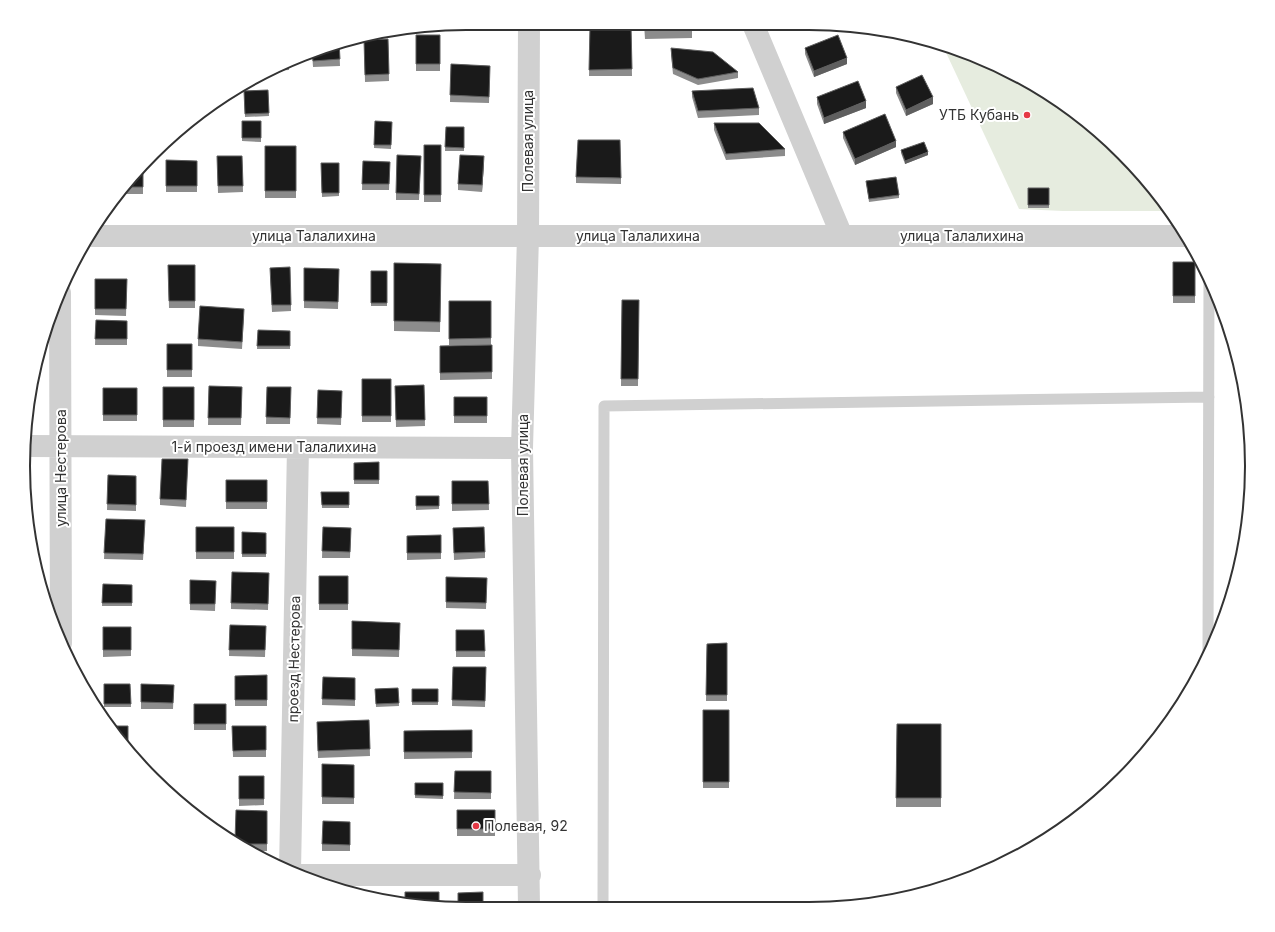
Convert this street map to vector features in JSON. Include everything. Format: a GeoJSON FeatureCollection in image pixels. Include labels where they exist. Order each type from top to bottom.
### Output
{"type":"FeatureCollection","features":[{"type":"Feature","properties":{"kind":"street","name":"Полевая улица"},"geometry":{"type":"LineString","coordinates":[[528,30],[528,236],[522,448],[530,875],[529,902]]}},
{"type":"Feature","properties":{"kind":"street"},"geometry":{"type":"LineString","coordinates":[[755,30],[842,236]]}},
{"type":"Feature","properties":{"kind":"street","name":"улица Талалихина"},"geometry":{"type":"LineString","coordinates":[[96,236],[1180,236]]}},
{"type":"Feature","properties":{"kind":"street","name":"улица Нестерова"},"geometry":{"type":"LineString","coordinates":[[60,307],[62,446],[61,628]]}},
{"type":"Feature","properties":{"kind":"street","name":"1-й проезд имени Талалихина"},"geometry":{"type":"LineString","coordinates":[[31,446],[522,448]]}},
{"type":"Feature","properties":{"kind":"street","name":"проезд Нестерова"},"geometry":{"type":"LineString","coordinates":[[290,865],[298,447]]}},
{"type":"Feature","properties":{"kind":"street"},"geometry":{"type":"LineString","coordinates":[[315,875],[530,875]]}},
{"type":"Feature","properties":{"kind":"lane"},"geometry":{"type":"LineString","coordinates":[[1208,642],[1209,292]]}},
{"type":"Feature","properties":{"kind":"lane"},"geometry":{"type":"LineString","coordinates":[[603,902],[604,406],[1209,397]]}},
{"type":"Feature","properties":{"kind":"shaded area","name":"УТБ Кубань"},"geometry":{"type":"Polygon","coordinates":[[[946,52],[976,63],[1002,75],[1051,103],[1096,138],[1117,158],[1137,179],[1162,211],[1063,211],[1019,209],[946,52]]]}},
{"type":"Feature","properties":{"kind":"building"},"geometry":{"type":"Polygon","coordinates":[[[590,30],[631,30],[632,69],[589,70],[590,30]]]}},
{"type":"Feature","properties":{"kind":"building"},"geometry":{"type":"Polygon","coordinates":[[[416,35],[440,35],[440,64],[416,64],[416,35]]]}},
{"type":"Feature","properties":{"kind":"building"},"geometry":{"type":"Polygon","coordinates":[[[838,35],[847,58],[814,71],[805,48],[838,35]]]}},
{"type":"Feature","properties":{"kind":"building"},"geometry":{"type":"Polygon","coordinates":[[[388,39],[389,74],[365,75],[364,42],[375,40],[388,39]]]}},
{"type":"Feature","properties":{"kind":"building"},"geometry":{"type":"Polygon","coordinates":[[[671,48],[713,52],[738,72],[698,79],[673,68],[671,48]]]}},
{"type":"Feature","properties":{"kind":"building"},"geometry":{"type":"Polygon","coordinates":[[[339,49],[340,59],[313,61],[313,58],[339,49]]]}},
{"type":"Feature","properties":{"kind":"building"},"geometry":{"type":"Polygon","coordinates":[[[451,64],[490,66],[489,97],[450,95],[451,64]]]}},
{"type":"Feature","properties":{"kind":"building"},"geometry":{"type":"Polygon","coordinates":[[[922,75],[933,97],[906,110],[896,87],[922,75]]]}},
{"type":"Feature","properties":{"kind":"building"},"geometry":{"type":"Polygon","coordinates":[[[858,81],[866,101],[824,118],[817,97],[858,81]]]}},
{"type":"Feature","properties":{"kind":"building"},"geometry":{"type":"Polygon","coordinates":[[[753,88],[759,108],[698,111],[692,91],[753,88]]]}},
{"type":"Feature","properties":{"kind":"building"},"geometry":{"type":"Polygon","coordinates":[[[268,90],[269,113],[245,114],[244,91],[268,90]]]}},
{"type":"Feature","properties":{"kind":"building"},"geometry":{"type":"Polygon","coordinates":[[[885,114],[896,141],[855,159],[843,132],[885,114]]]}},
{"type":"Feature","properties":{"kind":"building"},"geometry":{"type":"Polygon","coordinates":[[[242,121],[261,121],[261,138],[242,138],[242,121]]]}},
{"type":"Feature","properties":{"kind":"building"},"geometry":{"type":"Polygon","coordinates":[[[375,121],[392,122],[391,145],[374,145],[375,121]]]}},
{"type":"Feature","properties":{"kind":"building"},"geometry":{"type":"Polygon","coordinates":[[[714,123],[759,123],[785,149],[726,154],[714,123]]]}},
{"type":"Feature","properties":{"kind":"building"},"geometry":{"type":"Polygon","coordinates":[[[446,127],[464,127],[464,148],[445,147],[446,127]]]}},
{"type":"Feature","properties":{"kind":"building"},"geometry":{"type":"Polygon","coordinates":[[[578,140],[620,140],[621,178],[576,177],[578,140]]]}},
{"type":"Feature","properties":{"kind":"building"},"geometry":{"type":"Polygon","coordinates":[[[924,142],[928,152],[905,161],[901,150],[924,142]]]}},
{"type":"Feature","properties":{"kind":"building"},"geometry":{"type":"Polygon","coordinates":[[[424,145],[441,145],[441,195],[424,195],[424,145]]]}},
{"type":"Feature","properties":{"kind":"building"},"geometry":{"type":"Polygon","coordinates":[[[265,146],[296,146],[296,191],[265,191],[265,146]]]}},
{"type":"Feature","properties":{"kind":"building"},"geometry":{"type":"Polygon","coordinates":[[[397,155],[421,156],[419,194],[396,193],[397,155]]]}},
{"type":"Feature","properties":{"kind":"building"},"geometry":{"type":"Polygon","coordinates":[[[460,155],[484,156],[482,185],[458,184],[460,155]]]}},
{"type":"Feature","properties":{"kind":"building"},"geometry":{"type":"Polygon","coordinates":[[[217,156],[242,156],[243,186],[218,186],[217,156]]]}},
{"type":"Feature","properties":{"kind":"building"},"geometry":{"type":"Polygon","coordinates":[[[166,160],[197,161],[197,186],[166,186],[166,160]]]}},
{"type":"Feature","properties":{"kind":"building"},"geometry":{"type":"Polygon","coordinates":[[[363,161],[390,162],[389,184],[362,184],[363,161]]]}},
{"type":"Feature","properties":{"kind":"building"},"geometry":{"type":"Polygon","coordinates":[[[321,163],[339,163],[339,193],[322,193],[321,163]]]}},
{"type":"Feature","properties":{"kind":"building"},"geometry":{"type":"Polygon","coordinates":[[[143,174],[143,187],[131,187],[143,174]]]}},
{"type":"Feature","properties":{"kind":"building"},"geometry":{"type":"Polygon","coordinates":[[[896,177],[899,195],[869,199],[866,181],[896,177]]]}},
{"type":"Feature","properties":{"kind":"building"},"geometry":{"type":"Polygon","coordinates":[[[1028,188],[1049,188],[1049,205],[1028,205],[1028,188]]]}},
{"type":"Feature","properties":{"kind":"building"},"geometry":{"type":"Polygon","coordinates":[[[1173,262],[1194,262],[1195,296],[1173,296],[1173,262]]]}},
{"type":"Feature","properties":{"kind":"building"},"geometry":{"type":"Polygon","coordinates":[[[394,263],[441,264],[440,322],[394,321],[394,263]]]}},
{"type":"Feature","properties":{"kind":"building"},"geometry":{"type":"Polygon","coordinates":[[[168,265],[195,265],[195,301],[169,301],[168,265]]]}},
{"type":"Feature","properties":{"kind":"building"},"geometry":{"type":"Polygon","coordinates":[[[290,267],[291,305],[272,305],[270,268],[290,267]]]}},
{"type":"Feature","properties":{"kind":"building"},"geometry":{"type":"Polygon","coordinates":[[[304,268],[339,269],[338,302],[304,301],[304,268]]]}},
{"type":"Feature","properties":{"kind":"building"},"geometry":{"type":"Polygon","coordinates":[[[371,271],[387,271],[387,303],[371,303],[371,271]]]}},
{"type":"Feature","properties":{"kind":"building"},"geometry":{"type":"Polygon","coordinates":[[[95,279],[127,279],[126,309],[95,309],[95,279]]]}},
{"type":"Feature","properties":{"kind":"building"},"geometry":{"type":"Polygon","coordinates":[[[622,300],[639,300],[638,379],[621,379],[622,300]]]}},
{"type":"Feature","properties":{"kind":"building"},"geometry":{"type":"Polygon","coordinates":[[[449,301],[491,301],[491,338],[449,339],[449,301]]]}},
{"type":"Feature","properties":{"kind":"building"},"geometry":{"type":"Polygon","coordinates":[[[200,306],[244,309],[242,342],[198,339],[200,306]]]}},
{"type":"Feature","properties":{"kind":"building"},"geometry":{"type":"Polygon","coordinates":[[[96,320],[127,321],[127,339],[95,339],[96,320]]]}},
{"type":"Feature","properties":{"kind":"building"},"geometry":{"type":"Polygon","coordinates":[[[258,330],[290,331],[290,346],[257,346],[258,330]]]}},
{"type":"Feature","properties":{"kind":"building"},"geometry":{"type":"Polygon","coordinates":[[[167,344],[192,344],[192,370],[167,370],[167,344]]]}},
{"type":"Feature","properties":{"kind":"building"},"geometry":{"type":"Polygon","coordinates":[[[492,345],[492,372],[440,373],[440,346],[492,345]]]}},
{"type":"Feature","properties":{"kind":"building"},"geometry":{"type":"Polygon","coordinates":[[[362,379],[391,379],[391,416],[362,416],[362,379]]]}},
{"type":"Feature","properties":{"kind":"building"},"geometry":{"type":"Polygon","coordinates":[[[424,385],[425,420],[396,420],[395,386],[424,385]]]}},
{"type":"Feature","properties":{"kind":"building"},"geometry":{"type":"Polygon","coordinates":[[[209,386],[242,387],[241,418],[208,418],[209,386]]]}},
{"type":"Feature","properties":{"kind":"building"},"geometry":{"type":"Polygon","coordinates":[[[163,387],[194,387],[194,420],[163,420],[163,387]]]}},
{"type":"Feature","properties":{"kind":"building"},"geometry":{"type":"Polygon","coordinates":[[[267,387],[291,387],[290,418],[266,417],[267,387]]]}},
{"type":"Feature","properties":{"kind":"building"},"geometry":{"type":"Polygon","coordinates":[[[103,388],[137,388],[137,415],[103,415],[103,388]]]}},
{"type":"Feature","properties":{"kind":"building"},"geometry":{"type":"Polygon","coordinates":[[[318,390],[342,391],[341,418],[317,418],[318,390]]]}},
{"type":"Feature","properties":{"kind":"building"},"geometry":{"type":"Polygon","coordinates":[[[454,397],[487,397],[487,416],[454,416],[454,397]]]}},
{"type":"Feature","properties":{"kind":"building"},"geometry":{"type":"Polygon","coordinates":[[[162,459],[188,459],[186,500],[160,499],[162,459]]]}},
{"type":"Feature","properties":{"kind":"building"},"geometry":{"type":"Polygon","coordinates":[[[379,462],[379,480],[354,480],[354,463],[379,462]]]}},
{"type":"Feature","properties":{"kind":"building"},"geometry":{"type":"Polygon","coordinates":[[[108,475],[136,476],[136,505],[107,504],[108,475]]]}},
{"type":"Feature","properties":{"kind":"building"},"geometry":{"type":"Polygon","coordinates":[[[226,480],[267,480],[267,502],[226,502],[226,480]]]}},
{"type":"Feature","properties":{"kind":"building"},"geometry":{"type":"Polygon","coordinates":[[[452,481],[488,481],[489,504],[452,504],[452,481]]]}},
{"type":"Feature","properties":{"kind":"building"},"geometry":{"type":"Polygon","coordinates":[[[321,492],[349,492],[349,505],[322,505],[321,492]]]}},
{"type":"Feature","properties":{"kind":"building"},"geometry":{"type":"Polygon","coordinates":[[[416,496],[439,496],[439,506],[416,506],[416,496]]]}},
{"type":"Feature","properties":{"kind":"building"},"geometry":{"type":"Polygon","coordinates":[[[106,519],[145,520],[143,554],[104,553],[106,519]]]}},
{"type":"Feature","properties":{"kind":"building"},"geometry":{"type":"Polygon","coordinates":[[[196,527],[234,527],[234,552],[196,552],[196,527]]]}},
{"type":"Feature","properties":{"kind":"building"},"geometry":{"type":"Polygon","coordinates":[[[323,527],[351,528],[350,552],[322,551],[323,527]]]}},
{"type":"Feature","properties":{"kind":"building"},"geometry":{"type":"Polygon","coordinates":[[[484,527],[485,552],[454,553],[453,528],[484,527]]]}},
{"type":"Feature","properties":{"kind":"building"},"geometry":{"type":"Polygon","coordinates":[[[242,532],[266,533],[266,554],[242,554],[242,532]]]}},
{"type":"Feature","properties":{"kind":"building"},"geometry":{"type":"Polygon","coordinates":[[[441,535],[441,553],[407,553],[407,536],[441,535]]]}},
{"type":"Feature","properties":{"kind":"building"},"geometry":{"type":"Polygon","coordinates":[[[232,572],[269,573],[268,604],[231,603],[232,572]]]}},
{"type":"Feature","properties":{"kind":"building"},"geometry":{"type":"Polygon","coordinates":[[[319,576],[348,576],[348,604],[319,604],[319,576]]]}},
{"type":"Feature","properties":{"kind":"building"},"geometry":{"type":"Polygon","coordinates":[[[446,577],[487,578],[486,603],[446,602],[446,577]]]}},
{"type":"Feature","properties":{"kind":"building"},"geometry":{"type":"Polygon","coordinates":[[[190,580],[216,581],[215,604],[190,604],[190,580]]]}},
{"type":"Feature","properties":{"kind":"building"},"geometry":{"type":"Polygon","coordinates":[[[103,584],[132,585],[132,603],[102,603],[103,584]]]}},
{"type":"Feature","properties":{"kind":"building"},"geometry":{"type":"Polygon","coordinates":[[[352,621],[400,623],[399,650],[352,649],[352,621]]]}},
{"type":"Feature","properties":{"kind":"building"},"geometry":{"type":"Polygon","coordinates":[[[230,625],[266,626],[265,650],[229,650],[230,625]]]}},
{"type":"Feature","properties":{"kind":"building"},"geometry":{"type":"Polygon","coordinates":[[[103,627],[131,627],[131,650],[103,650],[103,627]]]}},
{"type":"Feature","properties":{"kind":"building"},"geometry":{"type":"Polygon","coordinates":[[[456,630],[484,630],[485,651],[456,651],[456,630]]]}},
{"type":"Feature","properties":{"kind":"building"},"geometry":{"type":"Polygon","coordinates":[[[727,643],[727,695],[706,695],[707,644],[727,643]]]}},
{"type":"Feature","properties":{"kind":"building"},"geometry":{"type":"Polygon","coordinates":[[[453,667],[486,667],[485,701],[452,700],[453,667]]]}},
{"type":"Feature","properties":{"kind":"building"},"geometry":{"type":"Polygon","coordinates":[[[267,675],[267,700],[235,700],[235,676],[267,675]]]}},
{"type":"Feature","properties":{"kind":"building"},"geometry":{"type":"Polygon","coordinates":[[[323,677],[355,678],[355,700],[322,699],[323,677]]]}},
{"type":"Feature","properties":{"kind":"building"},"geometry":{"type":"Polygon","coordinates":[[[104,684],[130,684],[131,704],[104,704],[104,684]]]}},
{"type":"Feature","properties":{"kind":"building"},"geometry":{"type":"Polygon","coordinates":[[[141,684],[174,685],[173,703],[141,702],[141,684]]]}},
{"type":"Feature","properties":{"kind":"building"},"geometry":{"type":"Polygon","coordinates":[[[398,688],[399,703],[376,704],[375,689],[398,688]]]}},
{"type":"Feature","properties":{"kind":"building"},"geometry":{"type":"Polygon","coordinates":[[[412,689],[438,689],[438,702],[412,702],[412,689]]]}},
{"type":"Feature","properties":{"kind":"building"},"geometry":{"type":"Polygon","coordinates":[[[194,704],[226,704],[226,724],[194,724],[194,704]]]}},
{"type":"Feature","properties":{"kind":"building"},"geometry":{"type":"Polygon","coordinates":[[[703,710],[729,710],[729,782],[703,782],[703,710]]]}},
{"type":"Feature","properties":{"kind":"building"},"geometry":{"type":"Polygon","coordinates":[[[369,720],[370,749],[318,751],[317,722],[369,720]]]}},
{"type":"Feature","properties":{"kind":"building"},"geometry":{"type":"Polygon","coordinates":[[[897,724],[941,724],[941,798],[896,798],[897,724]]]}},
{"type":"Feature","properties":{"kind":"building"},"geometry":{"type":"Polygon","coordinates":[[[116,726],[128,726],[128,741],[116,726]]]}},
{"type":"Feature","properties":{"kind":"building"},"geometry":{"type":"Polygon","coordinates":[[[232,726],[266,726],[266,750],[233,751],[232,726]]]}},
{"type":"Feature","properties":{"kind":"building"},"geometry":{"type":"Polygon","coordinates":[[[472,730],[472,752],[404,752],[404,731],[472,730]]]}},
{"type":"Feature","properties":{"kind":"building"},"geometry":{"type":"Polygon","coordinates":[[[322,764],[354,765],[354,798],[322,797],[322,764]]]}},
{"type":"Feature","properties":{"kind":"building"},"geometry":{"type":"Polygon","coordinates":[[[455,771],[491,771],[491,793],[454,792],[455,771]]]}},
{"type":"Feature","properties":{"kind":"building"},"geometry":{"type":"Polygon","coordinates":[[[239,776],[264,776],[264,799],[239,799],[239,776]]]}},
{"type":"Feature","properties":{"kind":"building"},"geometry":{"type":"Polygon","coordinates":[[[415,783],[443,783],[443,796],[415,795],[415,783]]]}},
{"type":"Feature","properties":{"kind":"building"},"geometry":{"type":"Polygon","coordinates":[[[236,810],[267,811],[267,844],[248,844],[235,836],[236,810]]]}},
{"type":"Feature","properties":{"kind":"building","name":"Полевая, 92"},"geometry":{"type":"Polygon","coordinates":[[[457,810],[495,810],[495,829],[457,829],[457,810]]]}},
{"type":"Feature","properties":{"kind":"building"},"geometry":{"type":"Polygon","coordinates":[[[323,821],[350,822],[350,845],[322,844],[323,821]]]}},
{"type":"Feature","properties":{"kind":"building"},"geometry":{"type":"Polygon","coordinates":[[[405,892],[439,892],[439,901],[405,897],[405,892]]]}},
{"type":"Feature","properties":{"kind":"building"},"geometry":{"type":"Polygon","coordinates":[[[483,892],[483,902],[458,902],[458,893],[483,892]]]}},
{"type":"Feature","properties":{"kind":"place","name":"УТБ Кубань"},"geometry":{"type":"Point","coordinates":[1027,115]}},
{"type":"Feature","properties":{"kind":"place","name":"Полевая, 92"},"geometry":{"type":"Point","coordinates":[476,826]}}]}
